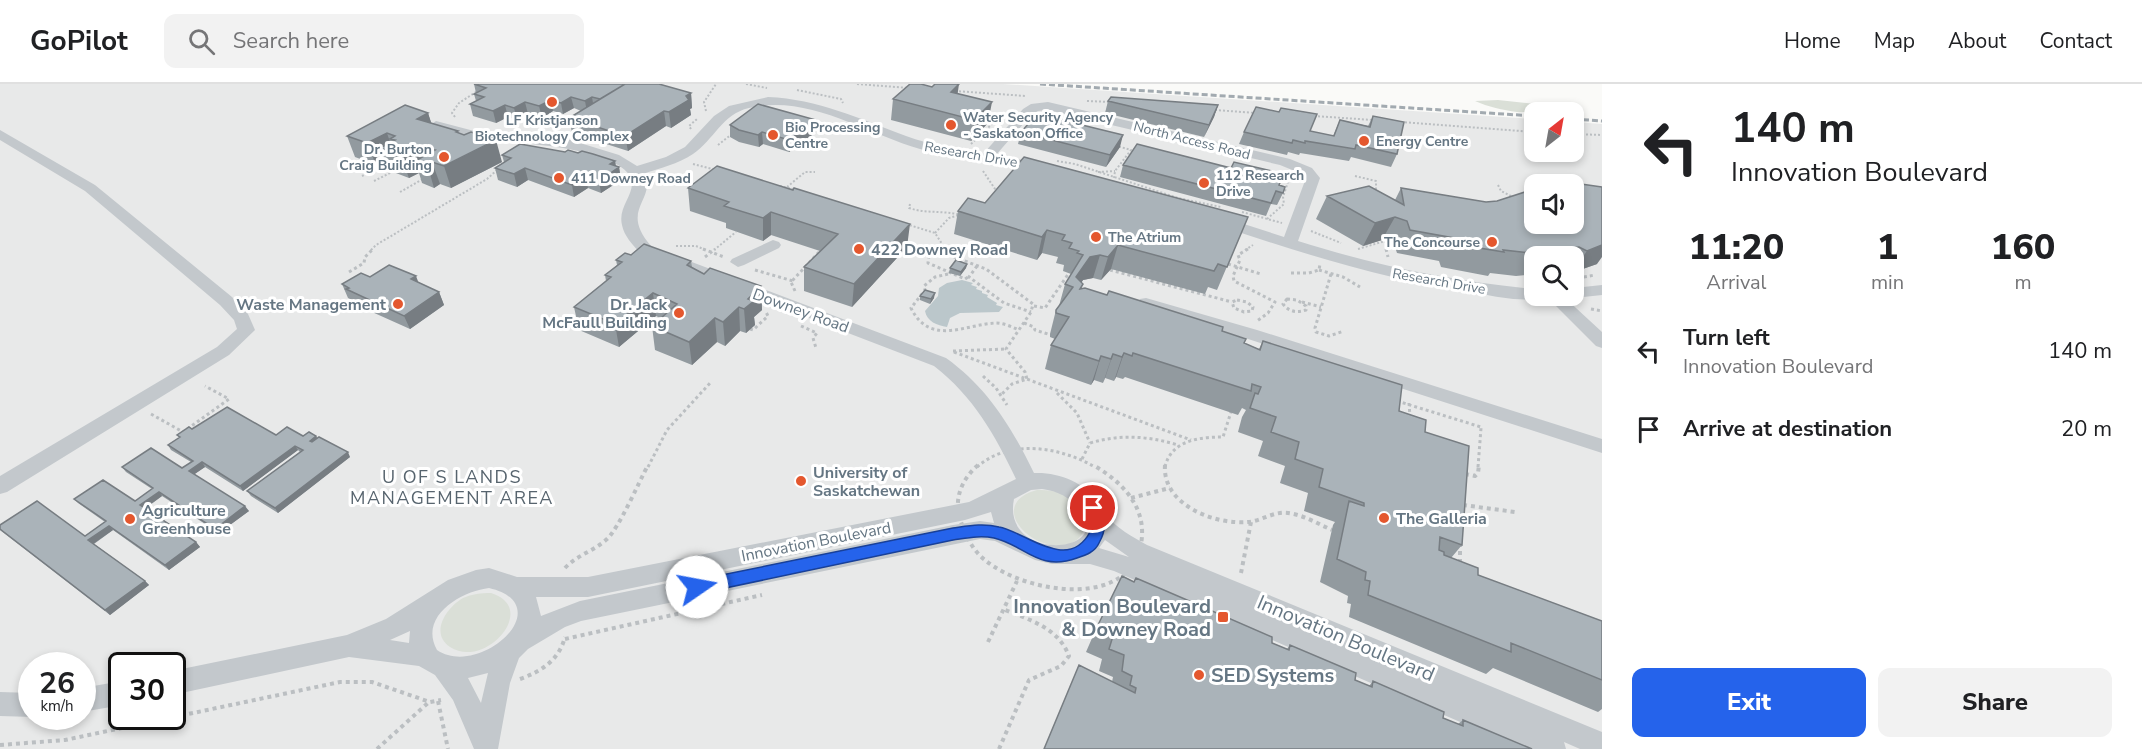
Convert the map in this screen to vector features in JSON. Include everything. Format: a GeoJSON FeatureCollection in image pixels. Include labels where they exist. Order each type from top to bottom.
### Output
{"type":"FeatureCollection","features":[{"type":"Feature","properties":{"kind":"street","name":"Research Drive"},"geometry":{"type":"LineString","coordinates":[[635,172],[689,150],[714,122],[728,112],[744,105],[767,102],[811,105],[902,140],[982,162],[1053,164]]}},
{"type":"Feature","properties":{"kind":"street","name":"North Access Road"},"geometry":{"type":"LineString","coordinates":[[982,162],[1027,112],[1035,107],[1047,106],[1293,165]]}},
{"type":"Feature","properties":{"kind":"street"},"geometry":{"type":"LineString","coordinates":[[420,119],[467,135],[489,136],[506,128],[519,127],[542,140]]}},
{"type":"Feature","properties":{"kind":"street"},"geometry":{"type":"LineString","coordinates":[[0,134],[90,188],[205,282],[246,324],[246,330],[241,337],[223,351],[0,486]]}},
{"type":"Feature","properties":{"kind":"street"},"geometry":{"type":"LineString","coordinates":[[489,136],[488,143],[499,147],[542,140],[563,142],[608,156],[635,172]]}},
{"type":"Feature","properties":{"kind":"street"},"geometry":{"type":"LineString","coordinates":[[1290,243],[1313,178],[1307,171],[1293,165]]}},
{"type":"Feature","properties":{"kind":"street","name":"Downey Road"},"geometry":{"type":"LineString","coordinates":[[635,172],[639,191],[627,218],[635,240],[646,250],[940,362],[974,388],[1012,450],[1028,482]]}},
{"type":"Feature","properties":{"kind":"street","name":"Research Drive"},"geometry":{"type":"LineString","coordinates":[[1201,215],[1345,261],[1432,282],[1524,293]]}},
{"type":"Feature","properties":{"kind":"street"},"geometry":{"type":"LineString","coordinates":[[738,262],[773,245]]}},
{"type":"Feature","properties":{"kind":"street"},"geometry":{"type":"LineString","coordinates":[[1584,292],[1602,290]]}},
{"type":"Feature","properties":{"kind":"street"},"geometry":{"type":"LineString","coordinates":[[1129,298],[1251,334],[1410,395],[1516,419],[1602,446]]}},
{"type":"Feature","properties":{"kind":"street"},"geometry":{"type":"LineString","coordinates":[[1564,306],[1602,342]]}},
{"type":"Feature","properties":{"kind":"street","name":"Innovation Boulevard"},"geometry":{"type":"LineString","coordinates":[[517,587],[588,587],[965,537],[988,504],[1015,487],[1028,482],[1050,482],[1072,489],[1088,503],[1097,520],[1117,538],[1126,571]]}},
{"type":"Feature","properties":{"kind":"street"},"geometry":{"type":"LineString","coordinates":[[1005,495],[1001,507],[1002,519],[1008,532],[1020,543]]}},
{"type":"Feature","properties":{"kind":"street"},"geometry":{"type":"LineString","coordinates":[[1069,555],[1082,550],[1092,542],[1097,532],[1097,520]]}},
{"type":"Feature","properties":{"kind":"street","name":"Innovation Boulevard"},"geometry":{"type":"LineString","coordinates":[[514,645],[556,620],[580,611],[965,537],[980,530],[999,533],[1035,551],[1052,555],[1103,558],[1126,571],[1553,749]]}},
{"type":"Feature","properties":{"kind":"street","name":"Innovation Boulevard"},"geometry":{"type":"LineString","coordinates":[[1126,571],[1602,745]]}},
{"type":"Feature","properties":{"kind":"street"},"geometry":{"type":"LineString","coordinates":[[186,680],[350,646],[414,617],[455,587],[473,580],[489,578],[505,580],[517,587],[526,597],[529,610],[527,625],[514,645],[497,683],[487,747]]}},
{"type":"Feature","properties":{"kind":"street"},"geometry":{"type":"LineString","coordinates":[[440,598],[428,612],[421,627],[420,643],[463,692],[487,747]]}},
{"type":"Feature","properties":{"kind":"street"},"geometry":{"type":"LineString","coordinates":[[350,646],[435,662],[477,665],[492,660],[514,645]]}},
{"type":"Feature","properties":{"kind":"street"},"geometry":{"type":"LineString","coordinates":[[0,704],[18,705]]}},
{"type":"Feature","properties":{"kind":"path"},"geometry":{"type":"LineString","coordinates":[[709,92],[716,84]]}},
{"type":"Feature","properties":{"kind":"path"},"geometry":{"type":"LineString","coordinates":[[454,117],[452,113],[459,103],[482,88]]}},
{"type":"Feature","properties":{"kind":"path"},"geometry":{"type":"LineString","coordinates":[[1213,110],[1260,113]]}},
{"type":"Feature","properties":{"kind":"path"},"geometry":{"type":"LineString","coordinates":[[1306,116],[1376,120]]}},
{"type":"Feature","properties":{"kind":"path"},"geometry":{"type":"LineString","coordinates":[[542,140],[557,136],[533,128],[548,122],[555,125],[566,118],[580,123]]}},
{"type":"Feature","properties":{"kind":"path"},"geometry":{"type":"LineString","coordinates":[[969,145],[974,143],[993,123],[985,121]]}},
{"type":"Feature","properties":{"kind":"path"},"geometry":{"type":"LineString","coordinates":[[1399,122],[1524,131]]}},
{"type":"Feature","properties":{"kind":"path"},"geometry":{"type":"LineString","coordinates":[[711,150],[734,133],[728,131]]}},
{"type":"Feature","properties":{"kind":"path"},"geometry":{"type":"LineString","coordinates":[[1584,134],[1602,135]]}},
{"type":"Feature","properties":{"kind":"path"},"geometry":{"type":"LineString","coordinates":[[1109,144],[1131,150],[1116,171],[1114,178]]}},
{"type":"Feature","properties":{"kind":"path"},"geometry":{"type":"LineString","coordinates":[[362,176],[390,161]]}},
{"type":"Feature","properties":{"kind":"path"},"geometry":{"type":"LineString","coordinates":[[982,162],[984,174],[995,186],[996,195]]}},
{"type":"Feature","properties":{"kind":"path"},"geometry":{"type":"LineString","coordinates":[[684,164],[698,164],[721,171]]}},
{"type":"Feature","properties":{"kind":"path"},"geometry":{"type":"LineString","coordinates":[[1053,164],[1076,164],[1194,202],[1227,208]]}},
{"type":"Feature","properties":{"kind":"path"},"geometry":{"type":"LineString","coordinates":[[1284,204],[1283,197],[1293,165]]}},
{"type":"Feature","properties":{"kind":"path"},"geometry":{"type":"LineString","coordinates":[[349,272],[364,263],[365,257],[376,245],[487,179],[499,169]]}},
{"type":"Feature","properties":{"kind":"path"},"geometry":{"type":"LineString","coordinates":[[1090,170],[1116,171]]}},
{"type":"Feature","properties":{"kind":"path"},"geometry":{"type":"LineString","coordinates":[[374,181],[392,172]]}},
{"type":"Feature","properties":{"kind":"path"},"geometry":{"type":"LineString","coordinates":[[787,187],[805,172],[815,172]]}},
{"type":"Feature","properties":{"kind":"path"},"geometry":{"type":"LineString","coordinates":[[400,192],[428,176]]}},
{"type":"Feature","properties":{"kind":"path"},"geometry":{"type":"LineString","coordinates":[[1354,176],[1376,180],[1376,204]]}},
{"type":"Feature","properties":{"kind":"path"},"geometry":{"type":"LineString","coordinates":[[1498,185],[1501,191],[1520,200]]}},
{"type":"Feature","properties":{"kind":"path"},"geometry":{"type":"LineString","coordinates":[[774,187],[798,190]]}},
{"type":"Feature","properties":{"kind":"path"},"geometry":{"type":"LineString","coordinates":[[1279,202],[1284,204]]}},
{"type":"Feature","properties":{"kind":"path"},"geometry":{"type":"LineString","coordinates":[[910,204],[909,208],[924,213],[946,211],[961,215]]}},
{"type":"Feature","properties":{"kind":"path"},"geometry":{"type":"LineString","coordinates":[[1284,204],[1271,218],[1261,224],[1251,248],[1238,255],[1240,260],[1233,276],[1234,281],[1283,304],[1289,310],[1300,312],[1306,308],[1301,302]]}},
{"type":"Feature","properties":{"kind":"path"},"geometry":{"type":"LineString","coordinates":[[946,211],[949,218]]}},
{"type":"Feature","properties":{"kind":"path"},"geometry":{"type":"LineString","coordinates":[[1237,211],[1325,235],[1344,245]]}},
{"type":"Feature","properties":{"kind":"path"},"geometry":{"type":"LineString","coordinates":[[935,233],[949,218],[968,215]]}},
{"type":"Feature","properties":{"kind":"path"},"geometry":{"type":"LineString","coordinates":[[901,222],[935,233],[952,257],[990,272],[1034,306],[1045,308],[1069,273]]}},
{"type":"Feature","properties":{"kind":"path"},"geometry":{"type":"LineString","coordinates":[[705,258],[736,232]]}},
{"type":"Feature","properties":{"kind":"path"},"geometry":{"type":"LineString","coordinates":[[1385,241],[1389,261]]}},
{"type":"Feature","properties":{"kind":"path"},"geometry":{"type":"LineString","coordinates":[[670,246],[688,245],[712,252],[748,268],[793,281]]}},
{"type":"Feature","properties":{"kind":"path"},"geometry":{"type":"LineString","coordinates":[[793,281],[820,251]]}},
{"type":"Feature","properties":{"kind":"path"},"geometry":{"type":"LineString","coordinates":[[946,251],[929,255],[927,260],[932,266],[965,279],[978,266]]}},
{"type":"Feature","properties":{"kind":"path"},"geometry":{"type":"LineString","coordinates":[[1228,264],[1261,274]]}},
{"type":"Feature","properties":{"kind":"path"},"geometry":{"type":"LineString","coordinates":[[805,268],[813,271]]}},
{"type":"Feature","properties":{"kind":"path"},"geometry":{"type":"LineString","coordinates":[[1110,270],[1232,302],[1237,300],[1247,302],[1252,305],[1252,311]]}},
{"type":"Feature","properties":{"kind":"path"},"geometry":{"type":"LineString","coordinates":[[1319,270],[1343,277],[1360,287]]}},
{"type":"Feature","properties":{"kind":"path"},"geometry":{"type":"LineString","coordinates":[[948,274],[935,277],[924,286],[925,290],[911,308],[912,312],[926,325],[939,331],[959,332],[999,323],[1019,330]]}},
{"type":"Feature","properties":{"kind":"path"},"geometry":{"type":"LineString","coordinates":[[1330,274],[1315,328],[1316,332],[1329,336],[1344,331]]}},
{"type":"Feature","properties":{"kind":"path"},"geometry":{"type":"LineString","coordinates":[[969,277],[1004,303],[1031,312]]}},
{"type":"Feature","properties":{"kind":"path"},"geometry":{"type":"LineString","coordinates":[[793,281],[796,294]]}},
{"type":"Feature","properties":{"kind":"path"},"geometry":{"type":"LineString","coordinates":[[1283,304],[1287,299],[1321,307]]}},
{"type":"Feature","properties":{"kind":"path"},"geometry":{"type":"LineString","coordinates":[[1232,302],[1232,306],[1237,310],[1252,311],[1261,316]]}},
{"type":"Feature","properties":{"kind":"path"},"geometry":{"type":"LineString","coordinates":[[1251,334],[1261,316],[1269,313],[1275,302]]}},
{"type":"Feature","properties":{"kind":"path"},"geometry":{"type":"LineString","coordinates":[[1034,306],[1006,349],[948,350],[1191,440]]}},
{"type":"Feature","properties":{"kind":"path"},"geometry":{"type":"LineString","coordinates":[[750,329],[753,330],[768,316],[765,309],[770,311]]}},
{"type":"Feature","properties":{"kind":"path"},"geometry":{"type":"LineString","coordinates":[[796,323],[817,333],[813,338],[816,348]]}},
{"type":"Feature","properties":{"kind":"path"},"geometry":{"type":"LineString","coordinates":[[1023,323],[1051,335]]}},
{"type":"Feature","properties":{"kind":"path"},"geometry":{"type":"LineString","coordinates":[[1006,349],[1025,372],[1027,378]]}},
{"type":"Feature","properties":{"kind":"path"},"geometry":{"type":"LineString","coordinates":[[1001,395],[1012,384],[1027,378]]}},
{"type":"Feature","properties":{"kind":"path"},"geometry":{"type":"LineString","coordinates":[[134,405],[183,432],[229,399],[205,386]]}},
{"type":"Feature","properties":{"kind":"path"},"geometry":{"type":"LineString","coordinates":[[1054,390],[1077,413],[1090,443]]}},
{"type":"Feature","properties":{"kind":"path"},"geometry":{"type":"LineString","coordinates":[[1410,395],[1410,422]]}},
{"type":"Feature","properties":{"kind":"path"},"geometry":{"type":"LineString","coordinates":[[1386,397],[1410,395],[1481,428]]}},
{"type":"Feature","properties":{"kind":"path"},"geometry":{"type":"LineString","coordinates":[[1231,412],[1223,437],[1191,440],[1179,445],[1169,454],[1165,464],[1166,475],[1179,500],[1198,513],[1236,524],[1288,513],[1332,530]]}},
{"type":"Feature","properties":{"kind":"path"},"geometry":{"type":"LineString","coordinates":[[1481,428],[1488,423],[1516,419]]}},
{"type":"Feature","properties":{"kind":"path"},"geometry":{"type":"LineString","coordinates":[[1458,472],[1470,476],[1478,473],[1481,428]]}},
{"type":"Feature","properties":{"kind":"path"},"geometry":{"type":"LineString","coordinates":[[1082,459],[1090,443],[1107,437],[1135,435],[1179,445]]}},
{"type":"Feature","properties":{"kind":"path"},"geometry":{"type":"LineString","coordinates":[[1040,449],[1082,459],[1103,470],[1120,484],[1131,498],[1140,517],[1143,535],[1126,571],[1087,589],[1060,590],[1018,580],[985,561],[965,537],[961,487],[970,472],[982,461],[998,453],[1012,450],[1040,449]]}},
{"type":"Feature","properties":{"kind":"path"},"geometry":{"type":"LineString","coordinates":[[1131,498],[1171,488]]}},
{"type":"Feature","properties":{"kind":"path"},"geometry":{"type":"LineString","coordinates":[[1456,502],[1475,507],[1497,506],[1515,512]]}},
{"type":"Feature","properties":{"kind":"path"},"geometry":{"type":"LineString","coordinates":[[1458,537],[1462,552],[1460,568]]}},
{"type":"Feature","properties":{"kind":"path"},"geometry":{"type":"LineString","coordinates":[[988,642],[1018,580]]}},
{"type":"Feature","properties":{"kind":"path"},"geometry":{"type":"LineString","coordinates":[[565,639],[771,593]]}},
{"type":"Feature","properties":{"kind":"path"},"geometry":{"type":"LineString","coordinates":[[999,749],[1029,680],[1035,674],[1059,669],[1069,656],[1062,639],[1054,633],[1003,609]]}},
{"type":"Feature","properties":{"kind":"path"},"geometry":{"type":"LineString","coordinates":[[438,701],[448,749]]}},
{"type":"Feature","properties":{"kind":"path"},"geometry":{"type":"LineString","coordinates":[[377,749],[430,702]]}},
{"type":"Feature","properties":{"kind":"shaded area","name":"University of Saskatchewan"},"geometry":{"type":"Polygon","coordinates":[[[0,84],[1003,84],[1524,118],[1524,162],[1584,162],[1584,123],[1602,124],[1602,749],[0,749],[0,84]]]}},
{"type":"Feature","properties":{"kind":"shaded area"},"geometry":{"type":"Polygon","coordinates":[[[1498,100],[1524,103],[1524,112],[1496,108],[1475,101],[1498,100]]]}},
{"type":"Feature","properties":{"kind":"shaded area"},"geometry":{"type":"Polygon","coordinates":[[[962,280],[973,283],[971,285],[988,295],[987,297],[997,303],[996,305],[1003,307],[999,312],[960,313],[950,318],[947,327],[930,320],[925,311],[938,296],[939,288],[947,283],[962,280]]]}},
{"type":"Feature","properties":{"kind":"shaded area"},"geometry":{"type":"Polygon","coordinates":[[[1037,490],[1058,492],[1069,497],[1080,508],[1084,529],[1077,540],[1069,544],[1055,545],[1041,542],[1020,526],[1015,516],[1015,506],[1022,497],[1037,490]]]}},
{"type":"Feature","properties":{"kind":"shaded area"},"geometry":{"type":"Polygon","coordinates":[[[491,593],[505,601],[510,611],[509,623],[502,634],[491,644],[478,650],[464,652],[450,647],[441,635],[441,628],[451,607],[463,598],[491,593]]]}},
{"type":"Feature","properties":{"kind":"building"},"geometry":{"type":"Polygon","coordinates":[[[474,84],[625,84],[600,99],[592,97],[585,101],[571,97],[561,103],[551,100],[539,106],[525,102],[514,108],[505,105],[493,111],[470,104],[484,97],[474,94],[486,88],[474,84]]]}},
{"type":"Feature","properties":{"kind":"building"},"geometry":{"type":"Polygon","coordinates":[[[625,84],[659,84],[691,93],[686,96],[689,100],[669,112],[664,111],[625,136],[569,118],[625,84]]]}},
{"type":"Feature","properties":{"kind":"building"},"geometry":{"type":"Polygon","coordinates":[[[910,84],[932,87],[935,84],[959,84],[951,92],[992,102],[974,120],[893,99],[910,84]]]}},
{"type":"Feature","properties":{"kind":"building"},"geometry":{"type":"Polygon","coordinates":[[[1111,97],[1218,105],[1209,125],[1108,101],[1111,97]]]}},
{"type":"Feature","properties":{"kind":"building"},"geometry":{"type":"Polygon","coordinates":[[[758,104],[816,120],[789,140],[762,132],[758,135],[730,125],[758,104]]]}},
{"type":"Feature","properties":{"kind":"building"},"geometry":{"type":"Polygon","coordinates":[[[405,105],[428,113],[417,119],[458,131],[456,132],[464,135],[471,132],[496,140],[444,166],[432,162],[426,165],[415,161],[435,150],[416,148],[401,156],[380,148],[395,140],[390,139],[395,136],[387,133],[367,143],[347,136],[405,105]]]}},
{"type":"Feature","properties":{"kind":"building"},"geometry":{"type":"Polygon","coordinates":[[[1256,107],[1279,112],[1281,108],[1317,114],[1310,131],[1334,136],[1340,120],[1370,127],[1373,116],[1404,122],[1397,154],[1356,145],[1355,149],[1305,141],[1305,143],[1293,140],[1292,143],[1244,132],[1256,107]]]}},
{"type":"Feature","properties":{"kind":"building"},"geometry":{"type":"Polygon","coordinates":[[[1037,114],[1123,135],[1110,155],[1021,132],[1037,114]]]}},
{"type":"Feature","properties":{"kind":"building"},"geometry":{"type":"Polygon","coordinates":[[[520,144],[565,152],[568,150],[578,153],[582,151],[615,161],[610,164],[619,167],[599,181],[585,176],[572,185],[525,168],[514,174],[495,168],[511,158],[502,155],[520,144]]]}},
{"type":"Feature","properties":{"kind":"building"},"geometry":{"type":"Polygon","coordinates":[[[1137,144],[1231,168],[1234,162],[1284,174],[1279,185],[1285,187],[1283,193],[1276,191],[1271,203],[1123,165],[1137,144]]]}},
{"type":"Feature","properties":{"kind":"building"},"geometry":{"type":"Polygon","coordinates":[[[1024,157],[1248,217],[1227,267],[1218,264],[1214,271],[1118,245],[1108,257],[1100,255],[1090,257],[1076,277],[1083,284],[1080,289],[1085,288],[1107,295],[1109,291],[1223,327],[1222,331],[1246,339],[1244,343],[1260,350],[1263,341],[1402,385],[1399,411],[1426,420],[1425,432],[1469,446],[1462,545],[1440,537],[1439,550],[1444,552],[1444,555],[1478,568],[1478,575],[1602,621],[1602,680],[1511,643],[1511,652],[1368,595],[1370,581],[1365,580],[1366,572],[1337,559],[1349,501],[1364,506],[1364,503],[1319,487],[1323,469],[1295,459],[1299,442],[1271,432],[1276,417],[1250,408],[1255,393],[1258,394],[1261,387],[1252,384],[1251,391],[1133,353],[1132,356],[1124,353],[1122,357],[1113,354],[1111,359],[1101,356],[1099,361],[1051,345],[1069,317],[1056,313],[1056,310],[1073,287],[1065,284],[1083,255],[1069,248],[1072,243],[1062,240],[1065,235],[1047,230],[1042,237],[958,211],[968,198],[985,203],[1024,157]]]}},
{"type":"Feature","properties":{"kind":"building"},"geometry":{"type":"Polygon","coordinates":[[[717,166],[910,224],[854,284],[804,267],[838,234],[771,212],[763,218],[724,206],[729,202],[688,188],[717,166]]]}},
{"type":"Feature","properties":{"kind":"building"},"geometry":{"type":"Polygon","coordinates":[[[1584,184],[1602,187],[1602,245],[1587,251],[1584,250],[1584,246],[1524,246],[1524,252],[1503,250],[1504,252],[1455,244],[1454,238],[1410,230],[1407,221],[1395,217],[1375,223],[1327,196],[1369,186],[1404,205],[1401,188],[1486,202],[1524,192],[1524,234],[1584,234],[1584,184]]]}},
{"type":"Feature","properties":{"kind":"building"},"geometry":{"type":"Polygon","coordinates":[[[644,244],[691,261],[687,265],[704,274],[710,268],[761,286],[748,299],[754,301],[744,309],[739,307],[723,322],[715,318],[689,342],[652,326],[677,304],[653,293],[615,324],[574,307],[611,277],[605,275],[622,262],[616,260],[625,253],[631,255],[644,244]]]}},
{"type":"Feature","properties":{"kind":"building"},"geometry":{"type":"Polygon","coordinates":[[[956,260],[967,264],[961,272],[950,268],[956,260]]]}},
{"type":"Feature","properties":{"kind":"building"},"geometry":{"type":"Polygon","coordinates":[[[389,265],[416,276],[411,279],[439,292],[404,316],[346,289],[349,288],[342,284],[361,273],[370,277],[389,265]]]}},
{"type":"Feature","properties":{"kind":"building"},"geometry":{"type":"Polygon","coordinates":[[[925,290],[935,293],[931,299],[920,296],[925,290]]]}},
{"type":"Feature","properties":{"kind":"building","name":"Agriculture Greenhouse"},"geometry":{"type":"Polygon","coordinates":[[[227,407],[276,435],[287,427],[303,436],[309,432],[316,436],[310,441],[319,437],[348,452],[275,508],[247,491],[303,450],[295,446],[240,486],[202,462],[189,471],[245,506],[215,529],[159,492],[140,505],[196,542],[165,565],[109,526],[88,540],[145,581],[105,610],[0,529],[0,525],[37,501],[85,536],[106,521],[74,499],[103,480],[135,501],[153,488],[122,467],[151,448],[182,468],[193,461],[168,445],[189,427],[192,429],[227,407]]]}},
{"type":"Feature","properties":{"kind":"building","name":"SED Systems"},"geometry":{"type":"Polygon","coordinates":[[[1122,576],[1134,582],[1136,578],[1194,603],[1193,609],[1209,615],[1210,610],[1272,637],[1272,643],[1289,650],[1290,645],[1356,673],[1355,680],[1372,687],[1373,681],[1444,712],[1443,718],[1463,726],[1463,720],[1532,749],[1044,749],[1079,665],[1135,693],[1136,688],[1130,685],[1132,676],[1122,671],[1124,655],[1109,649],[1113,636],[1096,629],[1122,576]]]}},
{"type":"Feature","properties":{"kind":"railway"},"geometry":{"type":"LineString","coordinates":[[1040,84],[1524,115]]}},
{"type":"Feature","properties":{"kind":"railway"},"geometry":{"type":"LineString","coordinates":[[1584,120],[1602,121]]}},
{"type":"Feature","properties":{"kind":"place","name":"LF Kristjanson Biotechnology Complex"},"geometry":{"type":"Point","coordinates":[552,102]}},
{"type":"Feature","properties":{"kind":"place","name":"Water Security Agency - Saskatoon Office"},"geometry":{"type":"Point","coordinates":[951,125]}},
{"type":"Feature","properties":{"kind":"place","name":"Bio Processing Centre"},"geometry":{"type":"Point","coordinates":[773,135]}},
{"type":"Feature","properties":{"kind":"place","name":"Energy Centre"},"geometry":{"type":"Point","coordinates":[1364,141]}},
{"type":"Feature","properties":{"kind":"place","name":"Dr. Burton Craig Building"},"geometry":{"type":"Point","coordinates":[444,157]}},
{"type":"Feature","properties":{"kind":"place","name":"411 Downey Road"},"geometry":{"type":"Point","coordinates":[559,178]}},
{"type":"Feature","properties":{"kind":"place","name":"112 Research Drive"},"geometry":{"type":"Point","coordinates":[1204,183]}},
{"type":"Feature","properties":{"kind":"place","name":"The Atrium"},"geometry":{"type":"Point","coordinates":[1096,237]}},
{"type":"Feature","properties":{"kind":"place","name":"The Concourse"},"geometry":{"type":"Point","coordinates":[1492,242]}},
{"type":"Feature","properties":{"kind":"place","name":"422 Downey Road"},"geometry":{"type":"Point","coordinates":[859,249]}},
{"type":"Feature","properties":{"kind":"place","name":"Waste Management"},"geometry":{"type":"Point","coordinates":[398,304]}},
{"type":"Feature","properties":{"kind":"place","name":"Dr. Jack McFaull Building"},"geometry":{"type":"Point","coordinates":[679,313]}},
{"type":"Feature","properties":{"kind":"place","name":"University of Saskatchewan"},"geometry":{"type":"Point","coordinates":[801,481]}},
{"type":"Feature","properties":{"kind":"place","name":"The Galleria"},"geometry":{"type":"Point","coordinates":[1384,518]}},
{"type":"Feature","properties":{"kind":"place","name":"Agriculture Greenhouse"},"geometry":{"type":"Point","coordinates":[130,519]}},
{"type":"Feature","properties":{"kind":"place","name":"Innovation Boulevard & Downey Road"},"geometry":{"type":"Point","coordinates":[1223,617]}},
{"type":"Feature","properties":{"kind":"place","name":"SED Systems"},"geometry":{"type":"Point","coordinates":[1199,675]}},
{"type":"Feature","properties":{"kind":"district","name":"U OF S LANDS MANAGEMENT AREA"},"geometry":{"type":"Point","coordinates":[452,487]}},
{"type":"Feature","properties":{"kind":"route"},"geometry":{"type":"LineString","coordinates":[[697,587],[980,530],[999,533],[1035,551],[1052,555],[1069,555],[1082,550],[1092,542],[1097,532],[1097,520],[1093,508]]}}]}
